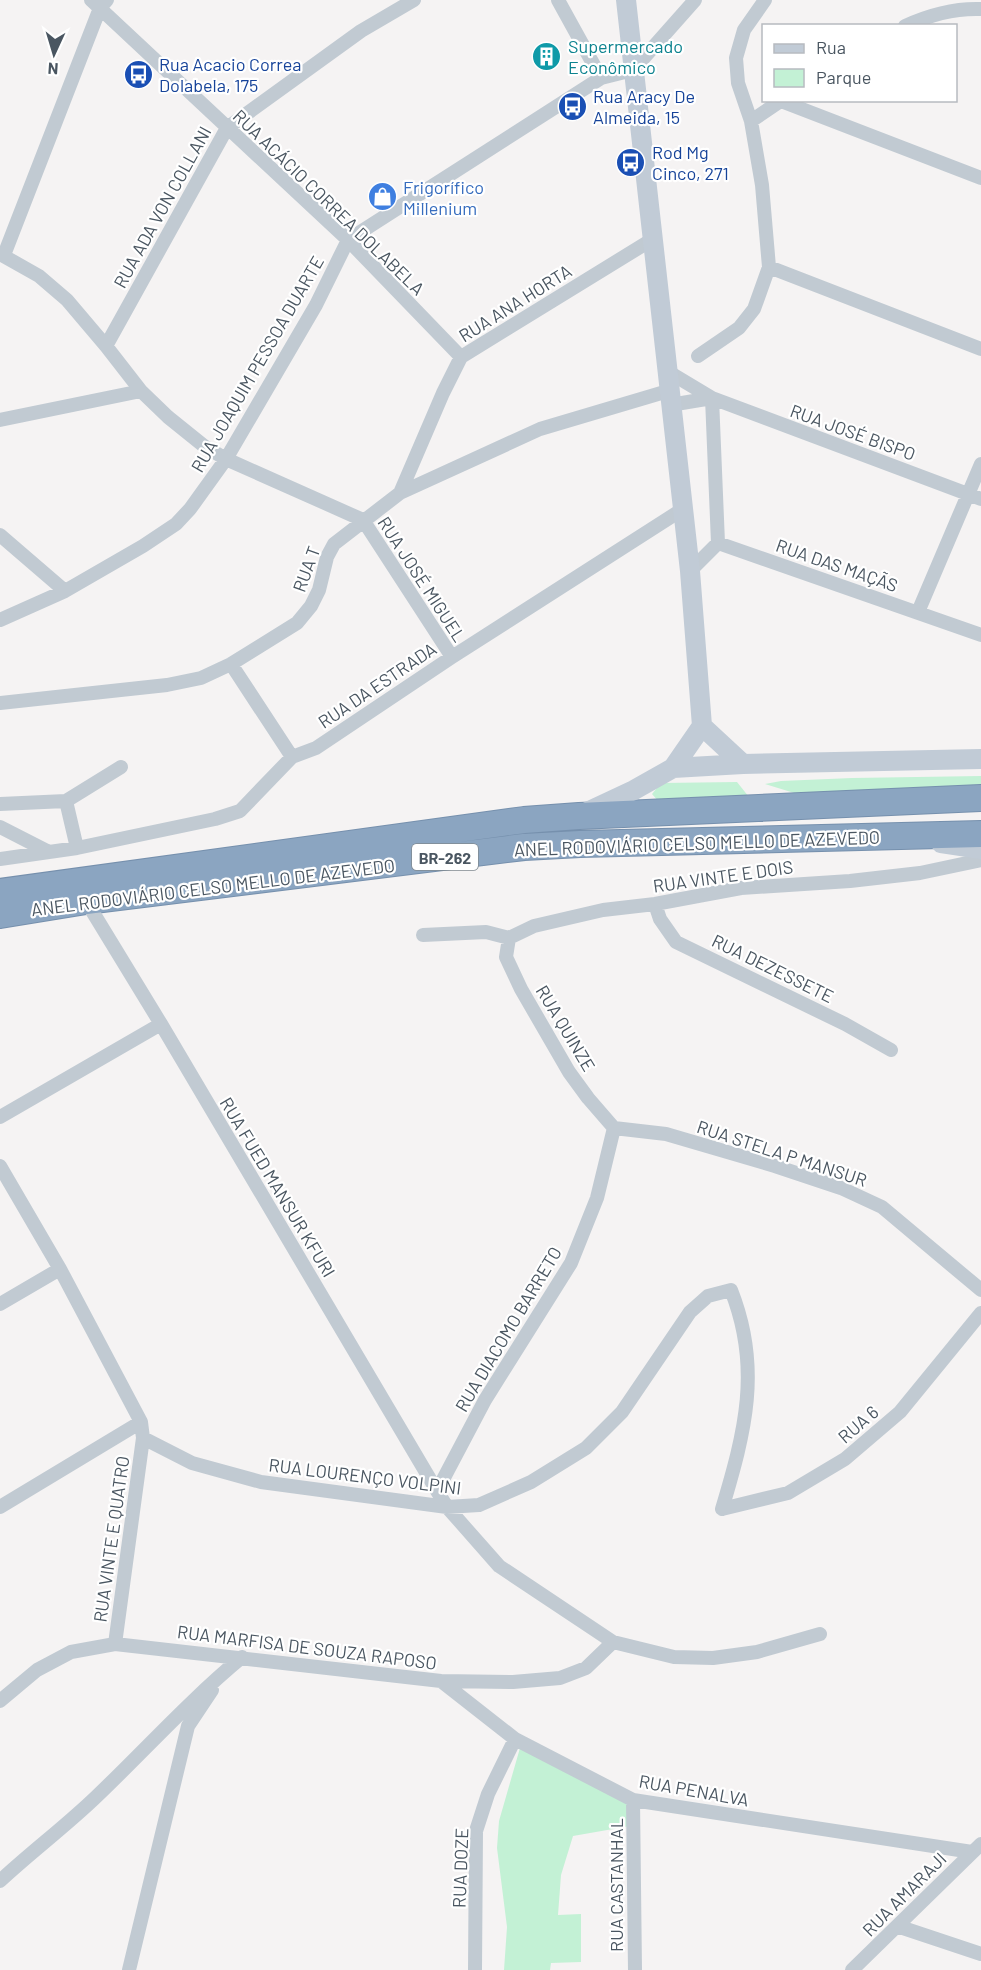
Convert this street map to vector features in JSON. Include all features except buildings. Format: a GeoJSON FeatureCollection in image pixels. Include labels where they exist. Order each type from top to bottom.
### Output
{"type":"FeatureCollection","features":[{"type":"Feature","properties":{"kind":"highway","name":"ANEL RODOVIÁRIO CELSO MELLO DE AZEVEDO"},"geometry":{"type":"LineString","coordinates":[[0,892],[513,822],[579,816],[981,798]]}},
{"type":"Feature","properties":{"kind":"highway","name":"ANEL RODOVIÁRIO CELSO MELLO DE AZEVEDO"},"geometry":{"type":"LineString","coordinates":[[0,915],[86,902],[524,847],[580,843],[981,834]]}},
{"type":"Feature","properties":{"kind":"main road"},"geometry":{"type":"LineString","coordinates":[[626,0],[690,571],[702,726],[673,768]]}},
{"type":"Feature","properties":{"kind":"main road"},"geometry":{"type":"LineString","coordinates":[[702,726],[742,764]]}},
{"type":"Feature","properties":{"kind":"main road","name":"ANEL RODOVIÁRIO CELSO MELLO DE AZEVEDO"},"geometry":{"type":"LineString","coordinates":[[579,816],[634,790],[673,768],[742,764],[981,759]]}},
{"type":"Feature","properties":{"kind":"main road","name":"ANEL RODOVIÁRIO CELSO MELLO DE AZEVEDO"},"geometry":{"type":"LineString","coordinates":[[893,836],[981,849]]}},
{"type":"Feature","properties":{"kind":"street","name":"RUA ADA VON COLLANI"},"geometry":{"type":"LineString","coordinates":[[106,346],[227,128],[361,31],[414,0]]}},
{"type":"Feature","properties":{"kind":"street"},"geometry":{"type":"LineString","coordinates":[[558,0],[601,78]]}},
{"type":"Feature","properties":{"kind":"street"},"geometry":{"type":"LineString","coordinates":[[348,240],[601,78],[633,70],[695,0]]}},
{"type":"Feature","properties":{"kind":"street"},"geometry":{"type":"LineString","coordinates":[[698,356],[739,328],[754,309],[768,267],[762,185],[751,121],[738,83],[736,58],[744,30],[765,0]]}},
{"type":"Feature","properties":{"kind":"street","name":"RUA ACÁCIO CORREA DOLABELA"},"geometry":{"type":"LineString","coordinates":[[99,3],[227,128],[348,240],[460,357]]}},
{"type":"Feature","properties":{"kind":"street"},"geometry":{"type":"LineString","coordinates":[[99,3],[2,254],[46,282],[67,300],[141,391],[168,417],[204,446],[225,459],[363,520]]}},
{"type":"Feature","properties":{"kind":"street"},"geometry":{"type":"LineString","coordinates":[[908,24],[931,14],[969,8],[981,9]]}},
{"type":"Feature","properties":{"kind":"street"},"geometry":{"type":"LineString","coordinates":[[751,121],[780,102]]}},
{"type":"Feature","properties":{"kind":"street"},"geometry":{"type":"LineString","coordinates":[[784,102],[981,177]]}},
{"type":"Feature","properties":{"kind":"street","name":"RUA ANA HORTA"},"geometry":{"type":"LineString","coordinates":[[400,493],[460,357],[653,239]]}},
{"type":"Feature","properties":{"kind":"street","name":"RUA JOAQUIM PESSOA DUARTE"},"geometry":{"type":"LineString","coordinates":[[0,620],[65,591],[176,524],[190,509],[225,459],[316,305],[348,240]]}},
{"type":"Feature","properties":{"kind":"street"},"geometry":{"type":"LineString","coordinates":[[768,267],[981,349]]}},
{"type":"Feature","properties":{"kind":"street","name":"RUA JOSÉ BISPO"},"geometry":{"type":"LineString","coordinates":[[667,371],[712,398],[975,496]]}},
{"type":"Feature","properties":{"kind":"street"},"geometry":{"type":"LineString","coordinates":[[0,420],[141,391]]}},
{"type":"Feature","properties":{"kind":"street"},"geometry":{"type":"LineString","coordinates":[[669,398],[712,398],[718,543],[690,571]]}},
{"type":"Feature","properties":{"kind":"street","name":"RUA T"},"geometry":{"type":"LineString","coordinates":[[0,703],[167,685],[201,678],[231,664],[297,622],[315,598],[327,557],[334,544],[400,493],[540,429],[669,398]]}},
{"type":"Feature","properties":{"kind":"street"},"geometry":{"type":"LineString","coordinates":[[918,612],[975,496],[981,464]]}},
{"type":"Feature","properties":{"kind":"street","name":"RUA DA ESTRADA"},"geometry":{"type":"LineString","coordinates":[[0,859],[77,848],[215,819],[240,811],[292,757],[316,748],[452,657],[683,509]]}},
{"type":"Feature","properties":{"kind":"street","name":"RUA JOSÉ MIGUEL"},"geometry":{"type":"LineString","coordinates":[[363,520],[452,657]]}},
{"type":"Feature","properties":{"kind":"street"},"geometry":{"type":"LineString","coordinates":[[0,535],[65,591]]}},
{"type":"Feature","properties":{"kind":"street","name":"RUA DAS MAÇÃS"},"geometry":{"type":"LineString","coordinates":[[718,543],[981,635]]}},
{"type":"Feature","properties":{"kind":"street"},"geometry":{"type":"LineString","coordinates":[[231,664],[292,757]]}},
{"type":"Feature","properties":{"kind":"street"},"geometry":{"type":"LineString","coordinates":[[0,804],[66,801],[121,767]]}},
{"type":"Feature","properties":{"kind":"street"},"geometry":{"type":"LineString","coordinates":[[66,801],[77,848]]}},
{"type":"Feature","properties":{"kind":"street"},"geometry":{"type":"LineString","coordinates":[[0,827],[49,852]]}},
{"type":"Feature","properties":{"kind":"street","name":"RUA VINTE E DOIS"},"geometry":{"type":"LineString","coordinates":[[509,938],[534,926],[603,910],[655,904],[741,888],[850,881],[920,873],[981,860]]}},
{"type":"Feature","properties":{"kind":"street","name":"RUA FUED MANSUR KFURI"},"geometry":{"type":"LineString","coordinates":[[86,902],[161,1024],[437,1491]]}},
{"type":"Feature","properties":{"kind":"street","name":"RUA DEZESSETE"},"geometry":{"type":"LineString","coordinates":[[655,904],[660,919],[676,942],[845,1024],[891,1050]]}},
{"type":"Feature","properties":{"kind":"street"},"geometry":{"type":"LineString","coordinates":[[423,935],[486,932],[509,938]]}},
{"type":"Feature","properties":{"kind":"street","name":"RUA QUINZE"},"geometry":{"type":"LineString","coordinates":[[509,938],[506,957],[521,989],[569,1072],[614,1128]]}},
{"type":"Feature","properties":{"kind":"street"},"geometry":{"type":"LineString","coordinates":[[0,1117],[161,1024]]}},
{"type":"Feature","properties":{"kind":"street","name":"RUA STELA P MANSUR"},"geometry":{"type":"LineString","coordinates":[[614,1128],[666,1134],[841,1188],[882,1207],[981,1290]]}},
{"type":"Feature","properties":{"kind":"street","name":"RUA DIACOMO BARRETO"},"geometry":{"type":"LineString","coordinates":[[437,1491],[485,1400],[571,1263],[597,1198],[614,1128]]}},
{"type":"Feature","properties":{"kind":"street"},"geometry":{"type":"LineString","coordinates":[[0,1166],[60,1269],[141,1422],[143,1438]]}},
{"type":"Feature","properties":{"kind":"street"},"geometry":{"type":"LineString","coordinates":[[0,1304],[60,1269]]}},
{"type":"Feature","properties":{"kind":"street","name":"RUA LOURENÇO VOLPINI"},"geometry":{"type":"LineString","coordinates":[[143,1438],[192,1463],[261,1482],[447,1507],[479,1505],[531,1482],[586,1448],[622,1412],[690,1312],[708,1296],[731,1290],[739,1310],[748,1353],[747,1412],[738,1456],[722,1509]]}},
{"type":"Feature","properties":{"kind":"street","name":"RUA 6"},"geometry":{"type":"LineString","coordinates":[[722,1509],[788,1493],[845,1459],[900,1412],[981,1313]]}},
{"type":"Feature","properties":{"kind":"street"},"geometry":{"type":"LineString","coordinates":[[0,1507],[141,1422]]}},
{"type":"Feature","properties":{"kind":"street","name":"RUA VINTE E QUATRO"},"geometry":{"type":"LineString","coordinates":[[115,1644],[143,1438]]}},
{"type":"Feature","properties":{"kind":"street"},"geometry":{"type":"LineString","coordinates":[[437,1491],[447,1507],[499,1566],[613,1642],[674,1656],[713,1658],[757,1652],[820,1634]]}},
{"type":"Feature","properties":{"kind":"street","name":"RUA MARFISA DE SOUZA RAPOSO"},"geometry":{"type":"LineString","coordinates":[[0,1701],[37,1670],[71,1652],[115,1644],[441,1681],[513,1683],[560,1678],[586,1668],[613,1642]]}},
{"type":"Feature","properties":{"kind":"street"},"geometry":{"type":"LineString","coordinates":[[0,1881],[95,1798],[215,1680],[242,1657]]}},
{"type":"Feature","properties":{"kind":"street"},"geometry":{"type":"LineString","coordinates":[[129,1970],[188,1726],[212,1691],[215,1680]]}},
{"type":"Feature","properties":{"kind":"street","name":"RUA PENALVA"},"geometry":{"type":"LineString","coordinates":[[441,1681],[515,1739],[633,1800],[977,1848]]}},
{"type":"Feature","properties":{"kind":"street","name":"RUA DOZE"},"geometry":{"type":"LineString","coordinates":[[475,1970],[476,1831],[488,1794],[515,1739]]}},
{"type":"Feature","properties":{"kind":"street","name":"RUA CASTANHAL"},"geometry":{"type":"LineString","coordinates":[[633,1800],[635,1970]]}},
{"type":"Feature","properties":{"kind":"street","name":"RUA AMARAJI"},"geometry":{"type":"LineString","coordinates":[[852,1970],[977,1848]]}},
{"type":"Feature","properties":{"kind":"street"},"geometry":{"type":"LineString","coordinates":[[897,1926],[981,1954]]}},
{"type":"Feature","properties":{"kind":"green space"},"geometry":{"type":"Polygon","coordinates":[[[981,776],[981,790],[804,796],[765,784],[781,781],[852,778],[981,776]]]}},
{"type":"Feature","properties":{"kind":"green space"},"geometry":{"type":"Polygon","coordinates":[[[737,782],[749,797],[659,802],[652,794],[661,783],[737,782]]]}},
{"type":"Feature","properties":{"kind":"green space"},"geometry":{"type":"Polygon","coordinates":[[[520,1748],[630,1802],[630,1826],[573,1836],[561,1875],[558,1915],[581,1914],[581,1962],[551,1963],[550,1970],[504,1970],[507,1927],[497,1848],[499,1821],[520,1748]]]}},
{"type":"Feature","properties":{"kind":"place","name":"Supermercado Econômico"},"geometry":{"type":"Point","coordinates":[547,56]}},
{"type":"Feature","properties":{"kind":"place","name":"Rua Acacio Correa Dolabela, 175"},"geometry":{"type":"Point","coordinates":[138,74]}},
{"type":"Feature","properties":{"kind":"place","name":"Rua Aracy De Almeida, 15"},"geometry":{"type":"Point","coordinates":[572,106]}},
{"type":"Feature","properties":{"kind":"place","name":"Rod Mg Cinco, 271"},"geometry":{"type":"Point","coordinates":[631,162]}},
{"type":"Feature","properties":{"kind":"place","name":"Frigorífico Millenium"},"geometry":{"type":"Point","coordinates":[382,197]}}]}
